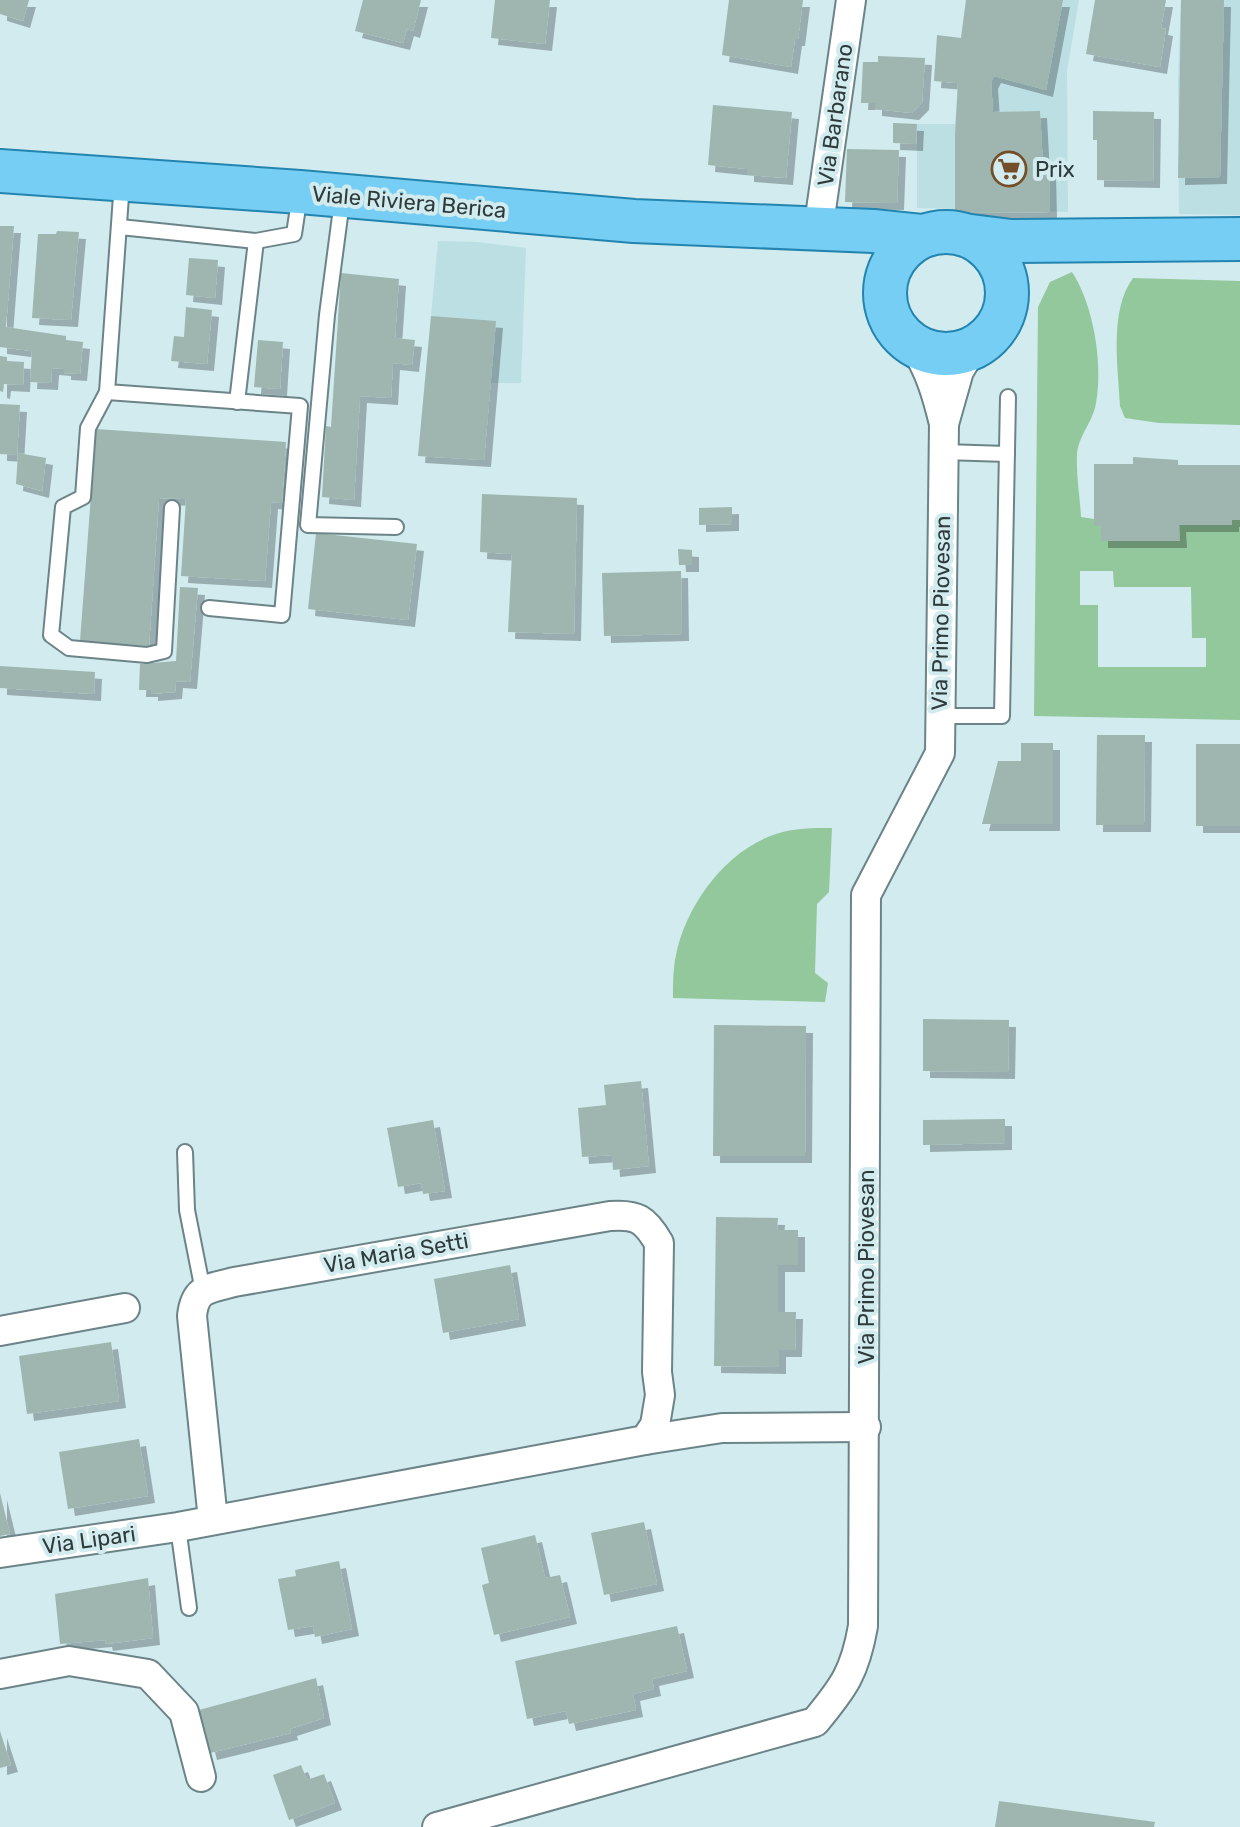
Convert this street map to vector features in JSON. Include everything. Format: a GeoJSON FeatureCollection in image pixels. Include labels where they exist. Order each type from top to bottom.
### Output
{"type":"FeatureCollection","features":[{"type":"Feature","properties":{"kind":"main road","name":"Viale Riviera Berica"},"geometry":{"type":"LineString","coordinates":[[0,171],[300,192],[606,219],[818,231],[873,231],[921,236]]}},
{"type":"Feature","properties":{"kind":"main road","name":"Viale Riviera Berica"},"geometry":{"type":"LineString","coordinates":[[818,231],[848,249],[866,267],[887,311]]}},
{"type":"Feature","properties":{"kind":"main road"},"geometry":{"type":"LineString","coordinates":[[1084,239],[1021,282],[1007,298],[997,328],[973,348],[943,354],[914,346],[902,337],[887,311],[885,282],[890,267],[908,244],[921,236],[946,232],[992,241],[1084,239],[1240,239]]}},
{"type":"Feature","properties":{"kind":"main road"},"geometry":{"type":"LineString","coordinates":[[971,236],[995,255],[1002,269],[1007,298]]}},
{"type":"Feature","properties":{"kind":"street","name":"Via Barbarano"},"geometry":{"type":"LineString","coordinates":[[818,231],[851,0]]}},
{"type":"Feature","properties":{"kind":"street"},"geometry":{"type":"LineString","coordinates":[[914,346],[929,370],[943,438]]}},
{"type":"Feature","properties":{"kind":"street"},"geometry":{"type":"LineString","coordinates":[[943,438],[959,371],[973,348]]}},
{"type":"Feature","properties":{"kind":"street","name":"Via Primo Piovesan"},"geometry":{"type":"LineString","coordinates":[[437,1827],[815,1722],[840,1692],[857,1658],[863,1626],[866,1427],[866,895],[940,753],[943,438]]}},
{"type":"Feature","properties":{"kind":"street","name":"Via Maria Setti"},"geometry":{"type":"LineString","coordinates":[[203,1291],[265,1276],[629,1215],[642,1220],[659,1243],[657,1372],[660,1395],[655,1425],[645,1440]]}},
{"type":"Feature","properties":{"kind":"street"},"geometry":{"type":"LineString","coordinates":[[203,1291],[196,1297],[192,1316],[213,1520]]}},
{"type":"Feature","properties":{"kind":"street"},"geometry":{"type":"LineString","coordinates":[[0,1331],[125,1308]]}},
{"type":"Feature","properties":{"kind":"street"},"geometry":{"type":"LineString","coordinates":[[660,1395],[672,1410],[722,1428]]}},
{"type":"Feature","properties":{"kind":"street"},"geometry":{"type":"LineString","coordinates":[[178,1527],[722,1428],[866,1427]]}},
{"type":"Feature","properties":{"kind":"street","name":"Via Lipari"},"geometry":{"type":"LineString","coordinates":[[0,1553],[178,1527]]}},
{"type":"Feature","properties":{"kind":"street"},"geometry":{"type":"LineString","coordinates":[[0,1674],[69,1661],[148,1674],[184,1712],[201,1777]]}},
{"type":"Feature","properties":{"kind":"lane"},"geometry":{"type":"LineString","coordinates":[[123,181],[107,392],[88,428],[83,497],[63,507],[51,635],[69,648],[147,655],[164,651],[172,508]]}},
{"type":"Feature","properties":{"kind":"lane"},"geometry":{"type":"LineString","coordinates":[[120,227],[256,241],[294,234],[300,192]]}},
{"type":"Feature","properties":{"kind":"lane"},"geometry":{"type":"LineString","coordinates":[[343,196],[327,315],[308,525],[396,527]]}},
{"type":"Feature","properties":{"kind":"lane"},"geometry":{"type":"LineString","coordinates":[[237,402],[256,241]]}},
{"type":"Feature","properties":{"kind":"lane"},"geometry":{"type":"LineString","coordinates":[[107,392],[300,406],[282,615],[209,608]]}},
{"type":"Feature","properties":{"kind":"lane"},"geometry":{"type":"LineString","coordinates":[[940,716],[1002,716],[1008,397]]}},
{"type":"Feature","properties":{"kind":"lane"},"geometry":{"type":"LineString","coordinates":[[943,438],[1007,454]]}},
{"type":"Feature","properties":{"kind":"lane"},"geometry":{"type":"LineString","coordinates":[[185,1152],[187,1210],[203,1291]]}},
{"type":"Feature","properties":{"kind":"lane"},"geometry":{"type":"LineString","coordinates":[[178,1527],[189,1608]]}},
{"type":"Feature","properties":{"kind":"shaded area"},"geometry":{"type":"Polygon","coordinates":[[[966,0],[1079,0],[1067,71],[1068,212],[917,208],[917,124],[955,124],[966,0]]]}},
{"type":"Feature","properties":{"kind":"shaded area"},"geometry":{"type":"Polygon","coordinates":[[[1181,0],[1240,0],[1240,215],[1179,214],[1181,0]]]}},
{"type":"Feature","properties":{"kind":"shaded area"},"geometry":{"type":"Polygon","coordinates":[[[438,241],[526,248],[521,383],[491,383],[484,460],[418,456],[438,241]]]}},
{"type":"Feature","properties":{"kind":"green space"},"geometry":{"type":"Polygon","coordinates":[[[1072,272],[1086,301],[1095,336],[1098,371],[1096,403],[1077,455],[1081,517],[1094,519],[1094,526],[1101,526],[1101,541],[1179,541],[1179,525],[1231,525],[1232,520],[1240,520],[1240,720],[1034,716],[1038,307],[1050,282],[1072,272]],[[1080,571],[1080,605],[1098,605],[1098,667],[1206,667],[1206,638],[1192,638],[1191,587],[1114,587],[1113,571],[1080,571]]]}},
{"type":"Feature","properties":{"kind":"green space"},"geometry":{"type":"Polygon","coordinates":[[[1133,278],[1240,281],[1240,425],[1159,423],[1125,418],[1120,406],[1117,339],[1121,306],[1133,278]]]}},
{"type":"Feature","properties":{"kind":"green space"},"geometry":{"type":"Polygon","coordinates":[[[832,828],[829,892],[817,904],[815,973],[828,983],[825,1002],[673,998],[674,966],[681,936],[699,899],[725,866],[758,842],[776,834],[797,829],[832,828]]]}},
{"type":"Feature","properties":{"kind":"building"},"geometry":{"type":"Polygon","coordinates":[[[0,0],[29,0],[23,21],[0,14],[0,0]]]}},
{"type":"Feature","properties":{"kind":"building"},"geometry":{"type":"Polygon","coordinates":[[[363,0],[421,0],[413,31],[407,29],[403,43],[355,31],[363,0]]]}},
{"type":"Feature","properties":{"kind":"building"},"geometry":{"type":"Polygon","coordinates":[[[495,0],[550,0],[545,44],[491,38],[495,0]]]}},
{"type":"Feature","properties":{"kind":"building"},"geometry":{"type":"Polygon","coordinates":[[[729,0],[803,0],[791,67],[722,55],[729,0]]]}},
{"type":"Feature","properties":{"kind":"building"},"geometry":{"type":"Polygon","coordinates":[[[966,0],[1063,0],[1046,90],[994,76],[991,82],[993,112],[1040,111],[1043,167],[1049,167],[1050,212],[955,213],[958,83],[934,81],[937,35],[961,38],[966,0]]]}},
{"type":"Feature","properties":{"kind":"building"},"geometry":{"type":"Polygon","coordinates":[[[1095,0],[1166,0],[1161,28],[1166,29],[1160,67],[1086,54],[1095,0]]]}},
{"type":"Feature","properties":{"kind":"building"},"geometry":{"type":"Polygon","coordinates":[[[1181,0],[1224,0],[1220,177],[1178,178],[1181,0]]]}},
{"type":"Feature","properties":{"kind":"building"},"geometry":{"type":"Polygon","coordinates":[[[878,56],[925,58],[922,103],[912,113],[875,109],[875,103],[861,103],[863,62],[878,62],[878,56]]]}},
{"type":"Feature","properties":{"kind":"building"},"geometry":{"type":"Polygon","coordinates":[[[713,105],[792,112],[786,178],[747,175],[747,169],[708,165],[713,105]]]}},
{"type":"Feature","properties":{"kind":"building"},"geometry":{"type":"Polygon","coordinates":[[[1093,111],[1154,112],[1153,181],[1097,180],[1093,111]]]}},
{"type":"Feature","properties":{"kind":"building"},"geometry":{"type":"Polygon","coordinates":[[[893,123],[917,124],[916,144],[893,143],[893,123]]]}},
{"type":"Feature","properties":{"kind":"building"},"geometry":{"type":"Polygon","coordinates":[[[847,149],[899,150],[897,203],[845,202],[847,149]]]}},
{"type":"Feature","properties":{"kind":"building"},"geometry":{"type":"Polygon","coordinates":[[[0,226],[14,226],[6,327],[66,336],[66,340],[83,342],[80,374],[52,368],[51,383],[30,382],[32,351],[0,347],[0,226]]]}},
{"type":"Feature","properties":{"kind":"building"},"geometry":{"type":"Polygon","coordinates":[[[57,231],[79,232],[71,320],[32,318],[38,234],[56,234],[57,231]]]}},
{"type":"Feature","properties":{"kind":"building"},"geometry":{"type":"Polygon","coordinates":[[[189,258],[218,260],[215,298],[186,295],[189,258]]]}},
{"type":"Feature","properties":{"kind":"building"},"geometry":{"type":"Polygon","coordinates":[[[341,273],[399,279],[395,338],[415,340],[412,365],[393,363],[391,398],[360,396],[354,500],[322,497],[326,426],[331,427],[341,273]]]}},
{"type":"Feature","properties":{"kind":"building"},"geometry":{"type":"Polygon","coordinates":[[[186,307],[212,310],[207,364],[171,361],[174,336],[184,337],[186,307]]]}},
{"type":"Feature","properties":{"kind":"building"},"geometry":{"type":"Polygon","coordinates":[[[431,316],[496,321],[484,460],[418,456],[431,316]]]}},
{"type":"Feature","properties":{"kind":"building"},"geometry":{"type":"Polygon","coordinates":[[[258,340],[283,342],[280,389],[254,387],[258,340]]]}},
{"type":"Feature","properties":{"kind":"building"},"geometry":{"type":"Polygon","coordinates":[[[0,356],[7,357],[7,361],[24,362],[23,385],[4,384],[3,392],[0,391],[0,356]]]}},
{"type":"Feature","properties":{"kind":"building"},"geometry":{"type":"Polygon","coordinates":[[[0,404],[20,405],[17,455],[0,454],[0,404]]]}},
{"type":"Feature","properties":{"kind":"building"},"geometry":{"type":"Polygon","coordinates":[[[96,429],[286,442],[282,503],[271,502],[265,581],[181,576],[186,499],[159,498],[149,646],[80,641],[96,429]]]}},
{"type":"Feature","properties":{"kind":"building"},"geometry":{"type":"Polygon","coordinates":[[[18,453],[46,458],[42,491],[16,484],[18,453]]]}},
{"type":"Feature","properties":{"kind":"building"},"geometry":{"type":"Polygon","coordinates":[[[1133,457],[1178,460],[1178,465],[1240,465],[1240,520],[1232,520],[1232,525],[1179,525],[1180,541],[1101,541],[1101,526],[1094,526],[1094,464],[1133,464],[1133,457]]]}},
{"type":"Feature","properties":{"kind":"building"},"geometry":{"type":"Polygon","coordinates":[[[482,494],[577,498],[574,634],[508,632],[512,554],[480,552],[482,494]]]}},
{"type":"Feature","properties":{"kind":"building"},"geometry":{"type":"Polygon","coordinates":[[[732,507],[732,524],[699,525],[699,508],[732,507]]]}},
{"type":"Feature","properties":{"kind":"building"},"geometry":{"type":"Polygon","coordinates":[[[316,533],[417,544],[408,620],[308,609],[316,533]]]}},
{"type":"Feature","properties":{"kind":"building"},"geometry":{"type":"Polygon","coordinates":[[[678,549],[692,550],[692,565],[679,565],[678,549]]]}},
{"type":"Feature","properties":{"kind":"building"},"geometry":{"type":"Polygon","coordinates":[[[681,571],[682,634],[604,636],[602,573],[681,571]]]}},
{"type":"Feature","properties":{"kind":"building"},"geometry":{"type":"Polygon","coordinates":[[[180,587],[198,588],[190,682],[176,681],[175,692],[151,694],[151,690],[139,690],[140,664],[176,661],[180,587]]]}},
{"type":"Feature","properties":{"kind":"building"},"geometry":{"type":"Polygon","coordinates":[[[0,666],[95,672],[94,694],[0,688],[0,666]]]}},
{"type":"Feature","properties":{"kind":"building"},"geometry":{"type":"Polygon","coordinates":[[[1097,735],[1145,735],[1144,825],[1096,825],[1097,735]]]}},
{"type":"Feature","properties":{"kind":"building"},"geometry":{"type":"Polygon","coordinates":[[[1021,743],[1053,743],[1053,824],[982,824],[998,761],[1021,761],[1021,743]]]}},
{"type":"Feature","properties":{"kind":"building"},"geometry":{"type":"Polygon","coordinates":[[[1196,744],[1240,744],[1240,826],[1196,826],[1196,744]]]}},
{"type":"Feature","properties":{"kind":"building"},"geometry":{"type":"Polygon","coordinates":[[[923,1019],[1009,1020],[1008,1072],[923,1071],[923,1019]]]}},
{"type":"Feature","properties":{"kind":"building"},"geometry":{"type":"Polygon","coordinates":[[[714,1025],[806,1026],[805,1156],[713,1156],[714,1025]]]}},
{"type":"Feature","properties":{"kind":"building"},"geometry":{"type":"Polygon","coordinates":[[[641,1081],[649,1166],[613,1170],[612,1155],[582,1157],[578,1108],[606,1105],[604,1085],[641,1081]]]}},
{"type":"Feature","properties":{"kind":"building"},"geometry":{"type":"Polygon","coordinates":[[[1005,1119],[1005,1143],[923,1145],[923,1120],[1005,1119]]]}},
{"type":"Feature","properties":{"kind":"building"},"geometry":{"type":"Polygon","coordinates":[[[433,1120],[445,1191],[423,1194],[421,1183],[398,1187],[387,1128],[433,1120]]]}},
{"type":"Feature","properties":{"kind":"building"},"geometry":{"type":"Polygon","coordinates":[[[716,1217],[778,1218],[777,1230],[798,1230],[798,1265],[778,1265],[778,1312],[796,1312],[795,1350],[779,1350],[779,1367],[714,1366],[716,1217]]]}},
{"type":"Feature","properties":{"kind":"building"},"geometry":{"type":"Polygon","coordinates":[[[510,1265],[519,1319],[443,1333],[434,1279],[510,1265]]]}},
{"type":"Feature","properties":{"kind":"building"},"geometry":{"type":"Polygon","coordinates":[[[111,1342],[119,1401],[27,1414],[19,1356],[111,1342]]]}},
{"type":"Feature","properties":{"kind":"building"},"geometry":{"type":"Polygon","coordinates":[[[139,1439],[148,1496],[68,1509],[59,1452],[139,1439]]]}},
{"type":"Feature","properties":{"kind":"building"},"geometry":{"type":"Polygon","coordinates":[[[0,1493],[10,1534],[0,1536],[0,1493]]]}},
{"type":"Feature","properties":{"kind":"building"},"geometry":{"type":"Polygon","coordinates":[[[644,1522],[657,1584],[604,1595],[591,1533],[644,1522]]]}},
{"type":"Feature","properties":{"kind":"building"},"geometry":{"type":"Polygon","coordinates":[[[535,1535],[545,1578],[560,1575],[570,1617],[494,1635],[482,1585],[489,1583],[481,1548],[535,1535]]]}},
{"type":"Feature","properties":{"kind":"building"},"geometry":{"type":"Polygon","coordinates":[[[339,1561],[352,1629],[315,1637],[313,1626],[288,1630],[278,1579],[296,1576],[295,1570],[339,1561]]]}},
{"type":"Feature","properties":{"kind":"building"},"geometry":{"type":"Polygon","coordinates":[[[148,1578],[153,1638],[106,1644],[105,1640],[60,1644],[55,1594],[148,1578]]]}},
{"type":"Feature","properties":{"kind":"building"},"geometry":{"type":"Polygon","coordinates":[[[677,1626],[687,1671],[652,1679],[654,1689],[633,1694],[636,1710],[569,1724],[566,1711],[527,1719],[515,1661],[677,1626]]]}},
{"type":"Feature","properties":{"kind":"building"},"geometry":{"type":"Polygon","coordinates":[[[316,1678],[324,1718],[290,1729],[291,1733],[210,1753],[199,1710],[316,1678]]]}},
{"type":"Feature","properties":{"kind":"building"},"geometry":{"type":"Polygon","coordinates":[[[0,1731],[11,1765],[0,1768],[0,1731]]]}},
{"type":"Feature","properties":{"kind":"building"},"geometry":{"type":"Polygon","coordinates":[[[301,1765],[307,1780],[324,1774],[335,1803],[289,1820],[273,1775],[301,1765]]]}},
{"type":"Feature","properties":{"kind":"building"},"geometry":{"type":"Polygon","coordinates":[[[999,1801],[1155,1822],[1154,1827],[995,1827],[999,1801]]]}},
{"type":"Feature","properties":{"kind":"place","name":"Prix"},"geometry":{"type":"Point","coordinates":[1009,169]}}]}
